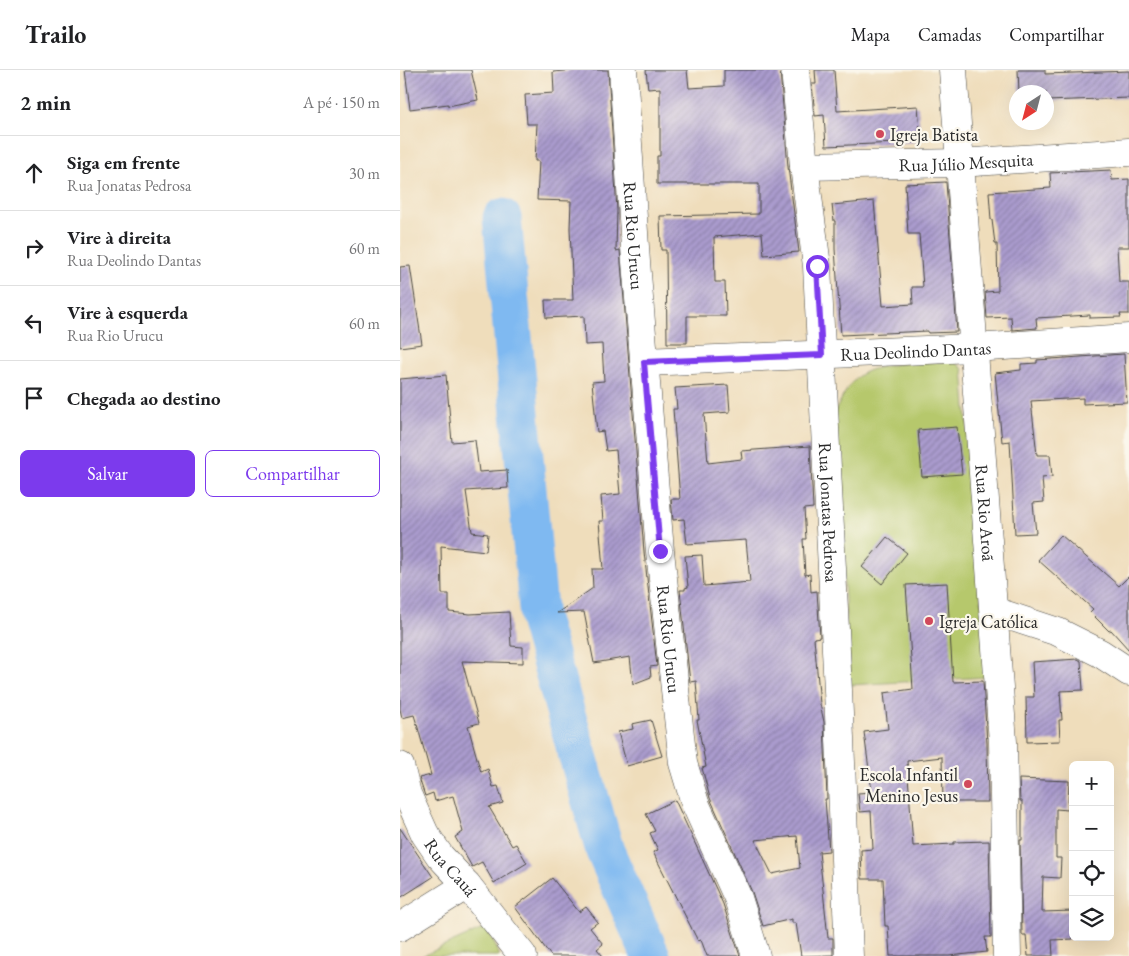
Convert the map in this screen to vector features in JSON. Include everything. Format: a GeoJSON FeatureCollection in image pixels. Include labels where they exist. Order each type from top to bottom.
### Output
{"type":"FeatureCollection","features":[{"type":"Feature","properties":{"kind":"street","name":"Rua Rio Urucu"},"geometry":{"type":"LineString","coordinates":[[623,70],[660,551],[684,763],[695,803],[738,898],[756,956]]}},
{"type":"Feature","properties":{"kind":"street","name":"Rua Jonatas Pedrosa"},"geometry":{"type":"LineString","coordinates":[[795,70],[804,166],[817,266],[849,956]]}},
{"type":"Feature","properties":{"kind":"street","name":"Rua Rio Aroã"},"geometry":{"type":"LineString","coordinates":[[953,70],[1003,742],[1007,956]]}},
{"type":"Feature","properties":{"kind":"street","name":"Rua Júlio Mesquita"},"geometry":{"type":"LineString","coordinates":[[804,166],[959,163],[1129,152]]}},
{"type":"Feature","properties":{"kind":"street","name":"Rua Deolindo Dantas"},"geometry":{"type":"LineString","coordinates":[[644,362],[973,348],[1129,338]]}},
{"type":"Feature","properties":{"kind":"street"},"geometry":{"type":"LineString","coordinates":[[994,611],[1058,632],[1100,653],[1129,672]]}},
{"type":"Feature","properties":{"kind":"street","name":"Rua Cauá"},"geometry":{"type":"LineString","coordinates":[[400,766],[407,794],[425,834],[440,856],[523,956]]}},
{"type":"Feature","properties":{"kind":"street"},"geometry":{"type":"LineString","coordinates":[[400,927],[466,886]]}},
{"type":"Feature","properties":{"kind":"green space"},"geometry":{"type":"Polygon","coordinates":[[[954,361],[963,369],[987,677],[850,685],[834,413],[845,392],[856,378],[869,370],[892,365],[954,361]]]}},
{"type":"Feature","properties":{"kind":"green space"},"geometry":{"type":"Polygon","coordinates":[[[487,927],[500,956],[422,956],[487,927]]]}},
{"type":"Feature","properties":{"kind":"building"},"geometry":{"type":"Polygon","coordinates":[[[405,70],[471,70],[478,100],[448,106],[448,104],[410,109],[405,70]]]}},
{"type":"Feature","properties":{"kind":"building"},"geometry":{"type":"Polygon","coordinates":[[[608,70],[617,210],[616,251],[620,250],[644,552],[657,666],[650,667],[651,677],[633,684],[630,657],[594,663],[584,612],[557,613],[593,588],[592,569],[603,569],[599,521],[603,521],[601,496],[620,494],[616,450],[606,451],[603,431],[597,432],[592,382],[604,381],[602,344],[585,345],[584,316],[546,318],[545,300],[573,300],[570,228],[571,201],[537,200],[539,161],[535,161],[537,124],[527,124],[525,95],[554,93],[553,72],[608,70]]]}},
{"type":"Feature","properties":{"kind":"building"},"geometry":{"type":"Polygon","coordinates":[[[646,70],[687,70],[689,88],[724,86],[724,70],[780,70],[788,167],[799,252],[764,255],[762,233],[714,237],[715,282],[725,282],[726,316],[687,316],[687,343],[667,343],[666,250],[661,250],[660,216],[759,214],[759,184],[657,184],[657,156],[660,156],[660,88],[648,89],[646,70]]]}},
{"type":"Feature","properties":{"kind":"building"},"geometry":{"type":"Polygon","coordinates":[[[815,70],[834,70],[837,111],[918,106],[921,142],[826,146],[824,115],[815,116],[812,84],[816,84],[815,70]]]}},
{"type":"Feature","properties":{"kind":"building"},"geometry":{"type":"Polygon","coordinates":[[[1018,70],[1045,70],[1045,74],[1129,71],[1129,98],[1054,101],[1054,85],[1019,85],[1018,70]]]}},
{"type":"Feature","properties":{"kind":"building"},"geometry":{"type":"Polygon","coordinates":[[[1111,170],[1112,180],[1129,179],[1129,247],[1117,247],[1119,282],[1129,282],[1129,314],[1120,314],[1121,317],[1090,318],[1090,315],[1036,318],[1037,328],[1012,330],[1011,317],[987,318],[985,292],[998,291],[997,244],[995,244],[991,220],[989,192],[1051,188],[1050,173],[1111,170]]]}},
{"type":"Feature","properties":{"kind":"building"},"geometry":{"type":"Polygon","coordinates":[[[946,182],[957,332],[928,333],[928,331],[841,335],[835,221],[832,205],[874,201],[883,306],[913,304],[912,287],[923,287],[919,234],[908,234],[905,184],[946,182]]]}},
{"type":"Feature","properties":{"kind":"building"},"geometry":{"type":"Polygon","coordinates":[[[410,266],[422,344],[400,347],[400,267],[410,266]]]}},
{"type":"Feature","properties":{"kind":"building"},"geometry":{"type":"Polygon","coordinates":[[[1124,354],[1127,402],[1083,404],[1083,398],[1031,401],[1037,455],[1050,455],[1052,477],[1042,478],[1044,502],[1033,503],[1036,533],[1015,534],[1010,441],[1002,442],[995,373],[1021,370],[1021,364],[1037,363],[1037,360],[1124,354]]]}},
{"type":"Feature","properties":{"kind":"building"},"geometry":{"type":"Polygon","coordinates":[[[446,375],[452,442],[475,440],[479,472],[507,470],[508,488],[466,491],[472,532],[488,534],[486,551],[441,546],[442,594],[449,594],[449,612],[470,614],[509,612],[511,646],[523,647],[523,663],[462,661],[479,723],[468,726],[478,762],[481,772],[488,769],[493,787],[498,786],[503,803],[489,807],[512,846],[516,844],[527,863],[494,883],[482,862],[472,867],[455,837],[463,832],[453,796],[435,801],[433,793],[425,796],[419,778],[431,775],[418,728],[414,715],[402,718],[400,709],[400,379],[446,375]]]}},
{"type":"Feature","properties":{"kind":"building"},"geometry":{"type":"Polygon","coordinates":[[[728,385],[730,412],[704,414],[708,463],[742,459],[741,451],[810,446],[813,508],[804,509],[806,539],[803,539],[805,575],[810,574],[811,592],[817,591],[820,637],[814,638],[820,704],[824,722],[827,799],[825,799],[829,851],[819,852],[828,938],[833,938],[833,955],[801,956],[796,923],[792,923],[792,919],[763,926],[752,892],[710,798],[702,768],[706,767],[697,720],[699,720],[696,681],[690,682],[680,590],[685,590],[688,587],[685,556],[702,555],[704,586],[750,582],[746,540],[687,544],[684,519],[673,520],[671,499],[680,499],[673,409],[677,409],[675,388],[728,385]],[[797,836],[755,840],[772,874],[800,868],[797,836]]]}},
{"type":"Feature","properties":{"kind":"building"},"geometry":{"type":"Polygon","coordinates":[[[957,427],[962,474],[922,477],[918,430],[957,427]]]}},
{"type":"Feature","properties":{"kind":"building"},"geometry":{"type":"Polygon","coordinates":[[[1061,535],[1119,586],[1129,576],[1129,650],[1111,630],[1109,631],[1090,612],[1093,609],[1038,560],[1061,535]]]}},
{"type":"Feature","properties":{"kind":"building"},"geometry":{"type":"Polygon","coordinates":[[[887,537],[907,553],[882,584],[862,567],[887,537]]]}},
{"type":"Feature","properties":{"kind":"building"},"geometry":{"type":"Polygon","coordinates":[[[947,583],[953,682],[983,681],[988,802],[943,802],[942,757],[907,761],[913,846],[989,841],[991,937],[985,937],[987,952],[949,956],[890,956],[888,926],[885,926],[883,879],[862,879],[861,850],[873,849],[871,811],[860,812],[858,793],[872,792],[864,732],[888,729],[884,693],[913,689],[906,585],[947,583]]]}},
{"type":"Feature","properties":{"kind":"building"},"geometry":{"type":"Polygon","coordinates":[[[1078,659],[1081,661],[1083,690],[1060,691],[1062,720],[1059,720],[1060,741],[1027,742],[1026,697],[1034,697],[1032,662],[1078,659]]]}},
{"type":"Feature","properties":{"kind":"building"},"geometry":{"type":"Polygon","coordinates":[[[651,720],[662,756],[627,766],[618,732],[633,729],[632,724],[651,720]]]}},
{"type":"Feature","properties":{"kind":"building"},"geometry":{"type":"Polygon","coordinates":[[[1019,779],[1069,781],[1068,810],[1056,809],[1056,858],[1061,858],[1060,878],[1043,877],[1042,912],[1069,911],[1069,939],[1052,940],[1053,956],[1028,956],[1026,935],[1022,935],[1020,840],[1022,840],[1022,801],[1020,801],[1019,779]]]}},
{"type":"Feature","properties":{"kind":"building"},"geometry":{"type":"Polygon","coordinates":[[[675,800],[723,904],[740,956],[707,956],[701,940],[698,941],[653,852],[658,850],[650,833],[655,831],[646,814],[675,800]]]}},
{"type":"Feature","properties":{"kind":"building"},"geometry":{"type":"Polygon","coordinates":[[[400,828],[433,877],[400,898],[400,828]]]}},
{"type":"Feature","properties":{"kind":"building"},"geometry":{"type":"Polygon","coordinates":[[[552,878],[579,912],[586,907],[598,922],[590,928],[603,944],[597,949],[603,956],[551,956],[515,907],[552,878]]]}},
{"type":"Feature","properties":{"kind":"waterway"},"geometry":{"type":"LineString","coordinates":[[502,218],[539,619],[605,851],[651,956]]}},
{"type":"Feature","properties":{"kind":"place","name":"Igreja Batista"},"geometry":{"type":"Point","coordinates":[880,134]}},
{"type":"Feature","properties":{"kind":"place","name":"Igreja Católica"},"geometry":{"type":"Point","coordinates":[929,621]}},
{"type":"Feature","properties":{"kind":"place","name":"Escola Infantil Menino Jesus"},"geometry":{"type":"Point","coordinates":[968,784]}},
{"type":"Feature","properties":{"kind":"route"},"geometry":{"type":"LineString","coordinates":[[660,551],[644,362],[822,355],[817,266]]}}]}
